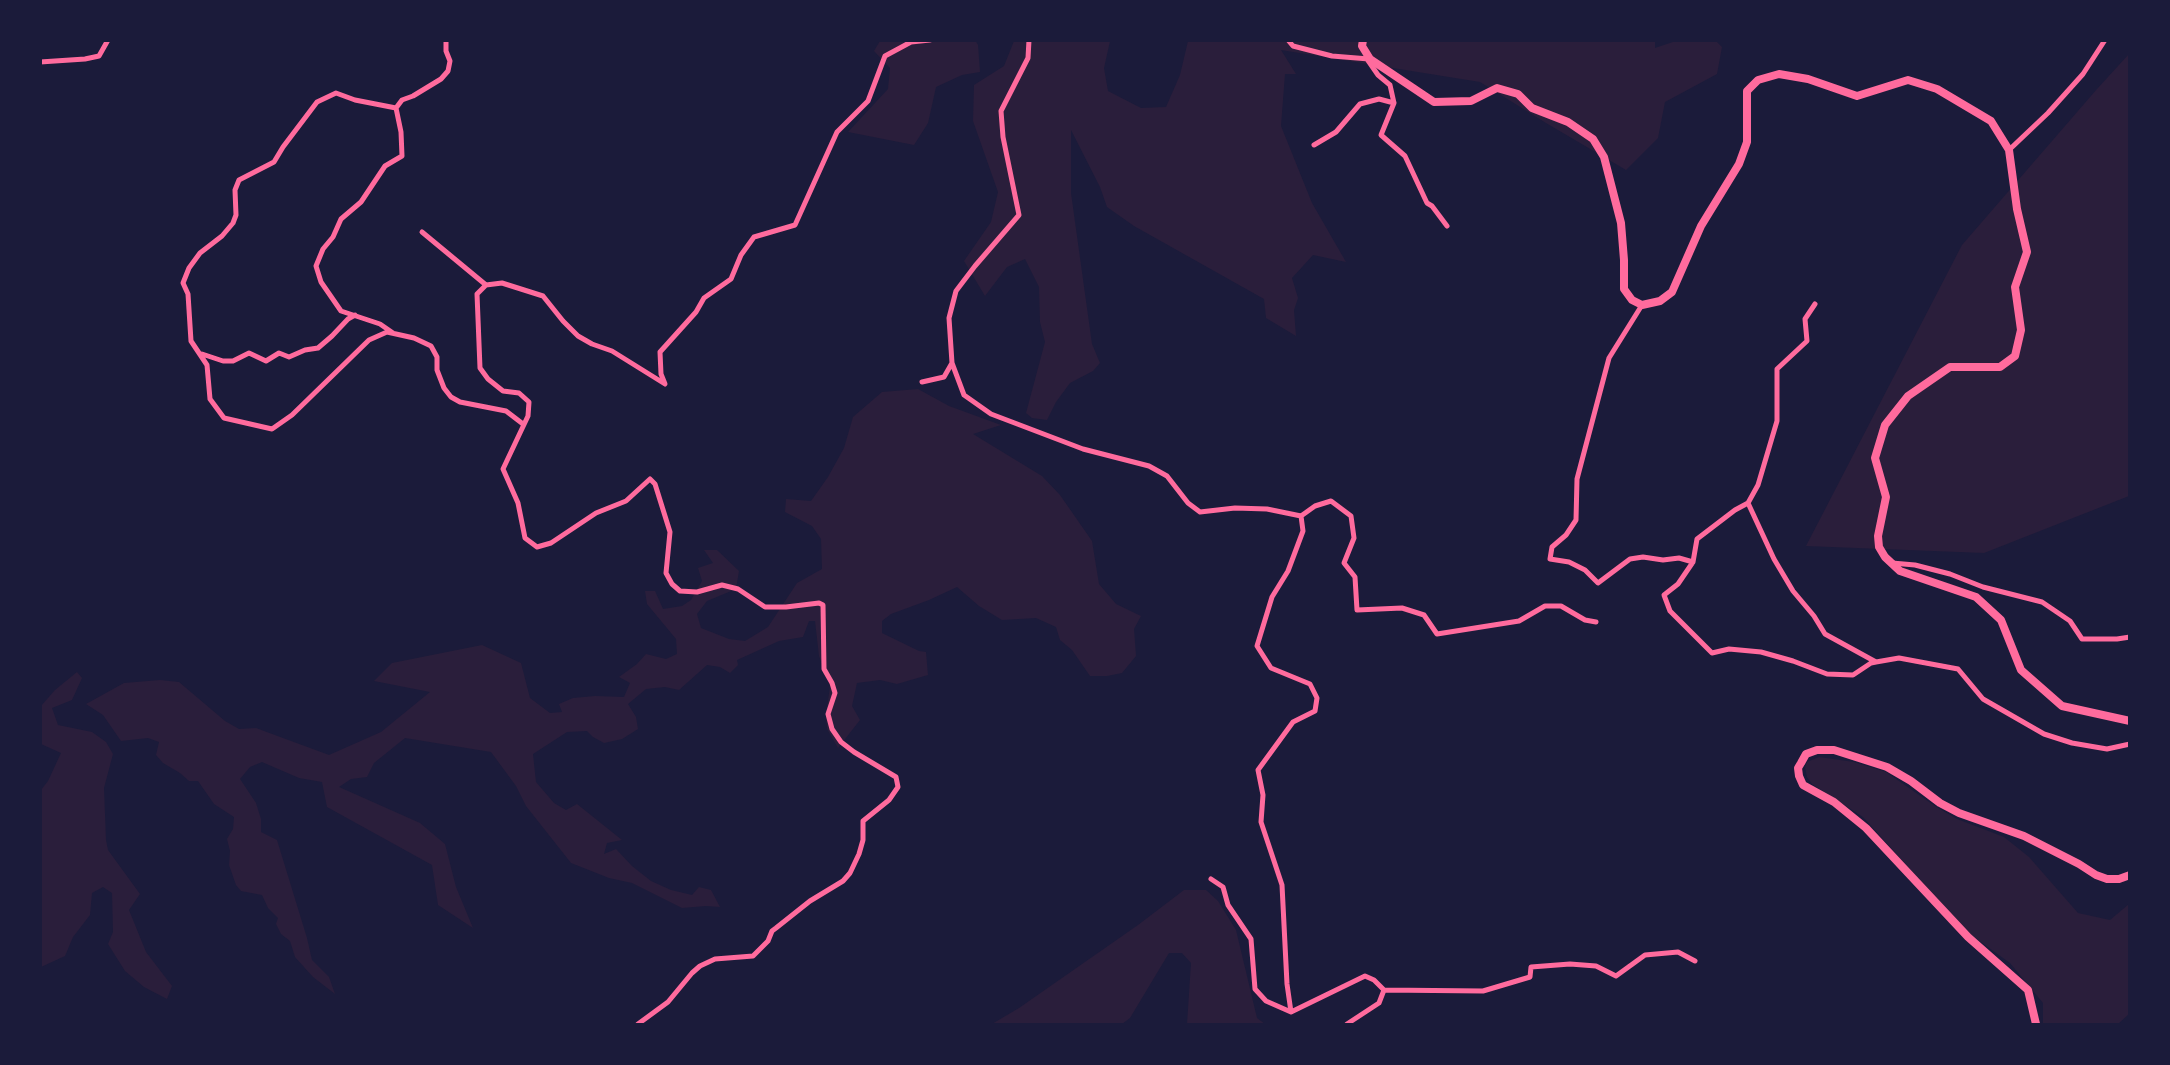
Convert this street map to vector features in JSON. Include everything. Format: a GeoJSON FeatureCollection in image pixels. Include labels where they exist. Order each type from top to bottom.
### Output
{"type":"FeatureCollection","features":[{"type":"Feature","properties":{"kind":"main road"},"geometry":{"type":"LineString","coordinates":[[1363,40],[1362,46],[1368,59],[1434,102],[1471,101],[1497,88],[1518,94],[1532,108],[1568,122],[1593,139],[1604,157],[1621,223],[1624,289],[1632,300],[1642,305],[1660,301],[1672,292],[1701,226],[1738,165],[1747,142],[1747,91],[1758,80],[1779,74],[1808,78],[1857,96],[1908,80],[1937,89],[1991,121],[2009,150],[2016,209],[2027,252],[2015,287],[2021,330],[2015,356],[2000,367],[1950,367],[1908,396],[1885,425],[1875,458],[1887,497],[1878,541],[1881,551],[1900,572],[1976,597],[2001,620],[2021,670],[2062,706],[2130,721]]}},
{"type":"Feature","properties":{"kind":"main road"},"geometry":{"type":"LineString","coordinates":[[2036,1024],[2028,990],[1968,937],[1866,828],[1834,802],[1803,785],[1798,768],[1806,754],[1817,750],[1834,750],[1887,766],[1940,803],[1959,813],[2024,836],[2096,875],[2107,879],[2119,879],[2130,875]]}},
{"type":"Feature","properties":{"kind":"street"},"geometry":{"type":"LineString","coordinates":[[40,62],[99,56],[108,40]]}},
{"type":"Feature","properties":{"kind":"street"},"geometry":{"type":"LineString","coordinates":[[394,334],[380,324],[341,311],[321,282],[316,266],[323,249],[333,237],[341,219],[361,202],[385,166],[402,156],[401,132],[396,108],[402,100],[441,79],[447,71],[450,61],[446,51],[446,40]]}},
{"type":"Feature","properties":{"kind":"street"},"geometry":{"type":"LineString","coordinates":[[638,1024],[668,1002],[700,966],[715,959],[753,956],[768,941],[776,927],[810,901],[843,881],[850,873],[863,840],[864,821],[889,800],[898,787],[896,777],[854,752],[841,742],[832,729],[828,714],[835,693],[824,669],[823,604],[765,607],[738,589],[722,585],[697,592],[680,591],[672,584],[666,573],[670,532],[655,484],[650,479],[626,501],[596,513],[550,543],[537,547],[525,538],[518,503],[503,469],[528,416],[529,402],[519,393],[503,391],[488,379],[480,368],[477,294],[486,285],[502,283],[543,296],[578,336],[612,351],[665,384],[661,374],[660,352],[696,312],[704,298],[731,279],[741,255],[754,237],[795,225],[837,132],[868,101],[885,56],[911,42],[930,40]]}},
{"type":"Feature","properties":{"kind":"street"},"geometry":{"type":"LineString","coordinates":[[1029,40],[1028,58],[1000,111],[1019,215],[956,291],[949,318],[952,363],[964,395],[991,414],[1083,449],[1149,466],[1167,476],[1188,503],[1200,512],[1235,508],[1267,509],[1301,516],[1315,506],[1331,501],[1351,516],[1354,538],[1344,563],[1355,577],[1357,609],[1402,608],[1424,615],[1437,634],[1519,621],[1545,606],[1561,606],[1585,621],[1596,622]]}},
{"type":"Feature","properties":{"kind":"street"},"geometry":{"type":"LineString","coordinates":[[1288,40],[1293,46],[1332,56],[1368,59],[1378,75],[1390,86],[1394,103],[1381,135],[1405,156],[1428,203],[1447,226]]}},
{"type":"Feature","properties":{"kind":"street"},"geometry":{"type":"LineString","coordinates":[[2009,150],[2083,74],[2105,40]]}},
{"type":"Feature","properties":{"kind":"street"},"geometry":{"type":"LineString","coordinates":[[396,108],[355,100],[336,93],[317,102],[274,162],[239,180],[235,190],[236,215],[233,223],[222,236],[200,253],[189,268],[183,283],[188,294],[191,341],[207,365],[210,399],[224,418],[272,429],[292,416],[369,340],[387,332],[414,338],[431,346],[437,357],[437,370],[444,388],[452,397],[476,406],[506,411],[523,424]]}},
{"type":"Feature","properties":{"kind":"street"},"geometry":{"type":"LineString","coordinates":[[1314,145],[1336,132],[1360,104],[1379,99],[1394,103]]}},
{"type":"Feature","properties":{"kind":"street"},"geometry":{"type":"LineString","coordinates":[[422,232],[486,285]]}},
{"type":"Feature","properties":{"kind":"street"},"geometry":{"type":"LineString","coordinates":[[1815,304],[1805,320],[1807,341],[1777,369],[1777,421],[1758,485],[1748,503],[1697,539],[1693,562],[1678,584],[1664,595],[1670,611],[1712,653],[1729,649],[1761,652],[1827,674],[1853,675],[1871,663],[1899,658],[1958,669],[1983,699],[2044,735],[2072,743],[2107,748],[2130,744]]}},
{"type":"Feature","properties":{"kind":"street"},"geometry":{"type":"LineString","coordinates":[[1642,305],[1608,358],[1577,479],[1576,520],[1566,535],[1552,547],[1550,559],[1569,562],[1585,570],[1598,584],[1630,559],[1679,558],[1693,562]]}},
{"type":"Feature","properties":{"kind":"street"},"geometry":{"type":"LineString","coordinates":[[202,354],[223,361],[233,361],[249,353],[266,361],[279,353],[289,357],[305,350],[318,348],[348,319],[356,315]]}},
{"type":"Feature","properties":{"kind":"street"},"geometry":{"type":"LineString","coordinates":[[922,382],[944,377],[952,363]]}},
{"type":"Feature","properties":{"kind":"street"},"geometry":{"type":"LineString","coordinates":[[1748,503],[1774,559],[1793,591],[1814,616],[1825,634],[1876,662]]}},
{"type":"Feature","properties":{"kind":"street"},"geometry":{"type":"LineString","coordinates":[[1291,1012],[1287,984],[1282,885],[1261,822],[1263,795],[1258,770],[1293,722],[1316,711],[1317,698],[1310,684],[1271,668],[1257,646],[1272,597],[1288,571],[1303,531],[1301,516]]}},
{"type":"Feature","properties":{"kind":"street"},"geometry":{"type":"LineString","coordinates":[[1893,563],[1950,574],[1983,587],[2042,602],[2070,621],[2082,639],[2130,637]]}},
{"type":"Feature","properties":{"kind":"street"},"geometry":{"type":"LineString","coordinates":[[1211,879],[1222,886],[1228,905],[1251,939],[1255,989],[1266,1001],[1291,1012],[1365,976],[1374,980],[1384,990],[1483,991],[1530,978],[1531,967],[1570,964],[1596,966],[1616,976],[1645,955],[1678,952],[1695,961]]}},
{"type":"Feature","properties":{"kind":"street"},"geometry":{"type":"LineString","coordinates":[[1347,1024],[1379,1003],[1384,990]]}},
{"type":"Feature","properties":{"kind":"shaded area"},"geometry":{"type":"Polygon","coordinates":[[[975,40],[978,45],[980,72],[962,75],[936,87],[928,123],[914,145],[848,132],[888,89],[890,68],[874,51],[880,41],[975,40]]]}},
{"type":"Feature","properties":{"kind":"shaded area"},"geometry":{"type":"Polygon","coordinates":[[[1715,40],[1722,47],[1717,74],[1665,102],[1658,138],[1626,170],[1480,82],[1281,50],[1296,74],[1285,74],[1281,126],[1312,203],[1346,262],[1313,255],[1292,278],[1298,298],[1294,310],[1296,336],[1266,318],[1264,299],[1134,226],[1107,207],[1100,187],[1071,130],[1071,193],[1092,344],[1100,363],[1093,371],[1070,383],[1056,402],[1047,420],[1032,418],[1026,413],[1045,342],[1040,322],[1039,287],[1025,259],[1007,267],[985,296],[964,261],[991,222],[998,192],[973,121],[974,85],[1004,66],[1014,41],[1110,41],[1104,68],[1108,91],[1141,108],[1166,107],[1180,75],[1188,41],[1655,41],[1655,48],[1676,41],[1715,40]]]}},
{"type":"Feature","properties":{"kind":"shaded area"},"geometry":{"type":"Polygon","coordinates":[[[2129,54],[2129,496],[1984,553],[1806,546],[1962,245],[2129,54]]]}},
{"type":"Feature","properties":{"kind":"shaded area"},"geometry":{"type":"Polygon","coordinates":[[[918,389],[949,406],[1001,425],[973,434],[1042,476],[1060,495],[1092,541],[1099,584],[1116,604],[1141,616],[1134,629],[1136,656],[1122,673],[1090,676],[1072,650],[1060,640],[1056,627],[1036,618],[1002,620],[979,606],[957,587],[891,614],[882,621],[882,633],[919,651],[926,652],[928,675],[897,684],[880,680],[857,683],[852,706],[860,720],[838,748],[827,729],[826,716],[830,686],[819,656],[815,621],[809,621],[803,637],[779,641],[737,660],[738,665],[730,673],[720,667],[707,665],[679,690],[665,687],[646,689],[628,704],[636,717],[638,729],[622,739],[604,743],[587,731],[567,732],[533,754],[536,782],[554,803],[566,810],[577,804],[622,840],[607,843],[604,854],[616,849],[651,881],[671,890],[692,895],[699,887],[711,890],[720,907],[682,908],[632,883],[609,878],[571,863],[526,806],[516,786],[491,752],[405,738],[374,763],[367,777],[351,779],[339,787],[420,823],[445,844],[456,887],[473,928],[438,905],[432,865],[327,807],[322,782],[299,778],[262,762],[250,767],[240,779],[256,803],[261,819],[261,832],[277,840],[312,960],[329,977],[335,994],[313,977],[295,957],[290,941],[281,934],[276,924],[278,918],[268,908],[262,895],[241,891],[236,885],[229,865],[230,851],[227,839],[233,829],[234,817],[214,804],[198,781],[189,781],[163,763],[156,755],[159,742],[148,738],[121,741],[103,715],[86,704],[124,683],[160,680],[179,682],[225,721],[239,729],[256,728],[329,755],[381,732],[430,692],[374,681],[392,663],[482,645],[521,663],[530,698],[550,713],[562,712],[559,704],[573,698],[624,697],[630,683],[619,677],[646,654],[666,659],[677,654],[676,639],[647,604],[645,591],[655,591],[663,609],[682,606],[691,600],[702,581],[698,568],[713,563],[704,550],[717,550],[739,571],[736,589],[707,601],[697,614],[701,628],[729,639],[745,641],[768,627],[797,583],[822,569],[821,539],[812,526],[785,512],[786,499],[811,501],[844,448],[853,417],[882,392],[918,389]]]}},
{"type":"Feature","properties":{"kind":"shaded area"},"geometry":{"type":"Polygon","coordinates":[[[77,672],[82,678],[72,700],[52,708],[58,725],[92,732],[106,742],[113,754],[104,788],[108,850],[140,894],[129,910],[146,952],[172,986],[167,999],[144,987],[125,971],[108,944],[113,932],[112,893],[103,887],[92,893],[90,915],[73,937],[65,956],[41,967],[41,790],[48,781],[61,753],[41,744],[41,706],[55,690],[77,672]]]}},
{"type":"Feature","properties":{"kind":"shaded area"},"geometry":{"type":"Polygon","coordinates":[[[1819,757],[1854,762],[1886,772],[1957,819],[2004,837],[2029,857],[2078,913],[2110,920],[2129,904],[2129,1014],[2118,1024],[2043,1024],[2043,1003],[2010,963],[1967,932],[1863,817],[1812,784],[1807,777],[1805,767],[1807,762],[1819,757]]]}},
{"type":"Feature","properties":{"kind":"shaded area"},"geometry":{"type":"Polygon","coordinates":[[[1184,890],[1206,890],[1218,901],[1236,930],[1257,1018],[1265,1024],[1187,1024],[1191,963],[1182,953],[1169,953],[1130,1018],[1122,1024],[992,1024],[1019,1008],[1138,925],[1184,890]]]}}]}
